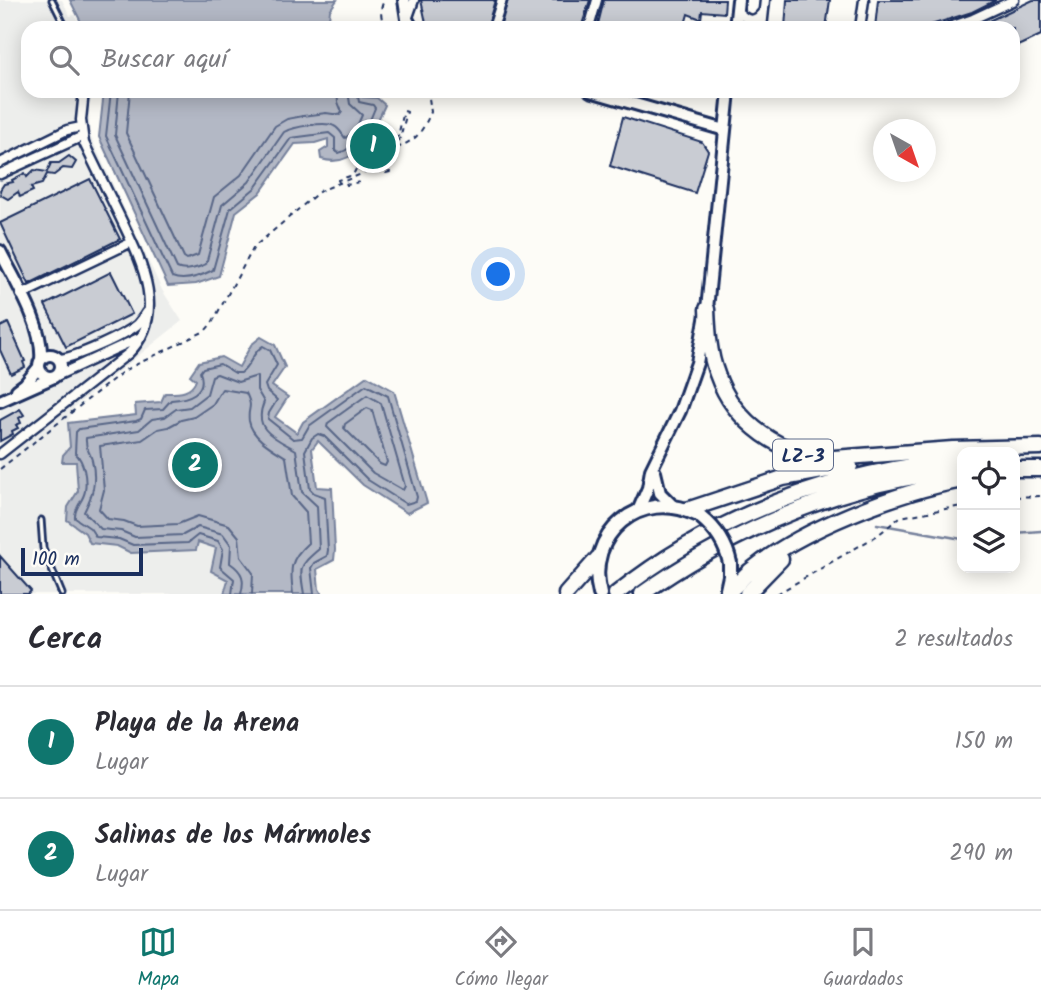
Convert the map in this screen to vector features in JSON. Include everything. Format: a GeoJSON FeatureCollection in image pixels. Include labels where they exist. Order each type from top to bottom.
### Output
{"type":"FeatureCollection","features":[{"type":"Feature","properties":{"kind":"highway","name":"LZ-3"},"geometry":{"type":"LineString","coordinates":[[707,309],[712,359],[723,390],[751,426],[785,448],[820,458],[957,449]]}},
{"type":"Feature","properties":{"kind":"highway"},"geometry":{"type":"LineString","coordinates":[[1020,448],[1041,447]]}},
{"type":"Feature","properties":{"kind":"highway","name":"LZ-3"},"geometry":{"type":"LineString","coordinates":[[680,508],[818,471],[889,459],[957,453]]}},
{"type":"Feature","properties":{"kind":"highway"},"geometry":{"type":"LineString","coordinates":[[1020,458],[1040,464]]}},
{"type":"Feature","properties":{"kind":"highway","name":"LZ-3"},"geometry":{"type":"LineString","coordinates":[[616,594],[696,541],[785,499],[876,472],[957,460]]}},
{"type":"Feature","properties":{"kind":"highway"},"geometry":{"type":"LineString","coordinates":[[1020,470],[1040,464]]}},
{"type":"Feature","properties":{"kind":"highway","name":"LZ-3"},"geometry":{"type":"LineString","coordinates":[[642,594],[703,555],[765,524],[807,508],[890,483],[957,471]]}},
{"type":"Feature","properties":{"kind":"highway"},"geometry":{"type":"LineString","coordinates":[[727,594],[749,572],[812,534],[906,494],[957,481]]}},
{"type":"Feature","properties":{"kind":"highway"},"geometry":{"type":"LineString","coordinates":[[747,594],[767,570],[812,534]]}},
{"type":"Feature","properties":{"kind":"highway"},"geometry":{"type":"LineString","coordinates":[[566,594],[598,558]]}},
{"type":"Feature","properties":{"kind":"main road"},"geometry":{"type":"LineString","coordinates":[[404,0],[409,21]]}},
{"type":"Feature","properties":{"kind":"main road"},"geometry":{"type":"LineString","coordinates":[[614,98],[725,130]]}},
{"type":"Feature","properties":{"kind":"main road"},"geometry":{"type":"LineString","coordinates":[[638,511],[651,470],[680,411],[697,363],[707,309],[728,98]]}},
{"type":"Feature","properties":{"kind":"main road"},"geometry":{"type":"LineString","coordinates":[[0,251],[34,321],[59,358],[61,369],[54,377],[0,401]]}},
{"type":"Feature","properties":{"kind":"main road"},"geometry":{"type":"LineString","coordinates":[[34,321],[41,342],[40,363],[44,376],[54,377]]}},
{"type":"Feature","properties":{"kind":"main road"},"geometry":{"type":"LineString","coordinates":[[0,401],[25,384],[47,355],[59,358]]}},
{"type":"Feature","properties":{"kind":"main road"},"geometry":{"type":"LineString","coordinates":[[656,459],[654,477],[660,493],[680,508],[701,517],[718,534],[726,548],[730,563],[727,594]]}},
{"type":"Feature","properties":{"kind":"main road"},"geometry":{"type":"LineString","coordinates":[[599,589],[598,558],[615,527],[638,511],[661,506],[680,508]]}},
{"type":"Feature","properties":{"kind":"street"},"geometry":{"type":"LineString","coordinates":[[409,21],[414,0]]}},
{"type":"Feature","properties":{"kind":"street"},"geometry":{"type":"LineString","coordinates":[[495,21],[502,0]]}},
{"type":"Feature","properties":{"kind":"street"},"geometry":{"type":"LineString","coordinates":[[591,21],[597,0]]}},
{"type":"Feature","properties":{"kind":"street"},"geometry":{"type":"LineString","coordinates":[[762,21],[765,0]]}},
{"type":"Feature","properties":{"kind":"street"},"geometry":{"type":"LineString","coordinates":[[861,21],[864,0]]}},
{"type":"Feature","properties":{"kind":"street"},"geometry":{"type":"LineString","coordinates":[[967,21],[1014,0]]}},
{"type":"Feature","properties":{"kind":"street"},"geometry":{"type":"LineString","coordinates":[[738,6],[743,18],[752,21],[759,18],[763,12]]}},
{"type":"Feature","properties":{"kind":"street"},"geometry":{"type":"LineString","coordinates":[[0,454],[117,363],[136,345],[142,336],[149,309],[145,272],[83,136],[83,98]]}},
{"type":"Feature","properties":{"kind":"street"},"geometry":{"type":"LineString","coordinates":[[0,163],[67,130],[81,127]]}},
{"type":"Feature","properties":{"kind":"street"},"geometry":{"type":"LineString","coordinates":[[0,174],[83,136]]}},
{"type":"Feature","properties":{"kind":"street"},"geometry":{"type":"LineString","coordinates":[[21,295],[132,242]]}},
{"type":"Feature","properties":{"kind":"street"},"geometry":{"type":"LineString","coordinates":[[59,358],[75,356],[135,326],[149,309]]}},
{"type":"Feature","properties":{"kind":"street"},"geometry":{"type":"LineString","coordinates":[[54,377],[142,336]]}},
{"type":"Feature","properties":{"kind":"lane"},"geometry":{"type":"LineString","coordinates":[[52,0],[62,21]]}},
{"type":"Feature","properties":{"kind":"lane"},"geometry":{"type":"LineString","coordinates":[[41,520],[43,548],[62,594]]}},
{"type":"Feature","properties":{"kind":"path"},"geometry":{"type":"LineString","coordinates":[[382,21],[380,14],[384,0]]}},
{"type":"Feature","properties":{"kind":"path"},"geometry":{"type":"LineString","coordinates":[[0,469],[125,370],[205,331],[254,247],[320,191],[381,166],[383,153],[398,136],[404,111],[407,112],[403,132],[386,155],[386,173],[390,172],[390,155],[398,145],[417,135],[431,112],[429,98]]}},
{"type":"Feature","properties":{"kind":"path"},"geometry":{"type":"LineString","coordinates":[[339,183],[338,180],[353,175],[356,169]]}},
{"type":"Feature","properties":{"kind":"path"},"geometry":{"type":"LineString","coordinates":[[346,182],[347,185],[363,181]]}},
{"type":"Feature","properties":{"kind":"path"},"geometry":{"type":"LineString","coordinates":[[1020,497],[1041,496]]}},
{"type":"Feature","properties":{"kind":"path"},"geometry":{"type":"LineString","coordinates":[[777,594],[878,535],[900,517],[957,507]]}},
{"type":"Feature","properties":{"kind":"shaded area"},"geometry":{"type":"Polygon","coordinates":[[[0,0],[62,0],[70,16],[75,15],[78,21],[21,21],[21,98],[91,98],[90,135],[162,290],[182,321],[74,407],[68,423],[70,447],[63,455],[62,462],[76,462],[78,491],[68,507],[67,520],[85,533],[90,543],[117,546],[131,553],[196,550],[197,542],[216,548],[228,580],[224,594],[0,594],[0,0]]]}},
{"type":"Feature","properties":{"kind":"water"},"geometry":{"type":"Polygon","coordinates":[[[70,0],[337,0],[330,10],[329,21],[80,21],[70,0]]]}},
{"type":"Feature","properties":{"kind":"water"},"geometry":{"type":"Polygon","coordinates":[[[103,98],[377,98],[385,105],[362,146],[344,159],[321,159],[320,152],[328,147],[328,139],[295,144],[260,193],[236,212],[219,276],[196,284],[168,286],[99,137],[103,98]]]}},
{"type":"Feature","properties":{"kind":"water"},"geometry":{"type":"Polygon","coordinates":[[[261,337],[275,345],[285,367],[272,386],[288,397],[275,417],[297,433],[303,422],[367,376],[394,391],[427,503],[407,513],[363,485],[318,441],[312,449],[317,487],[332,488],[335,550],[334,560],[317,569],[322,594],[224,594],[228,580],[211,571],[216,548],[198,542],[196,550],[131,553],[117,546],[90,543],[85,533],[67,520],[68,507],[78,491],[76,462],[62,462],[63,455],[70,447],[68,423],[136,415],[135,404],[161,402],[165,393],[184,392],[191,388],[196,380],[190,375],[199,362],[221,357],[239,367],[251,345],[261,337]]]}},
{"type":"Feature","properties":{"kind":"building"},"geometry":{"type":"Polygon","coordinates":[[[421,0],[495,0],[489,21],[426,21],[421,0]]]}},
{"type":"Feature","properties":{"kind":"building"},"geometry":{"type":"Polygon","coordinates":[[[508,0],[590,0],[583,21],[502,21],[508,0]]]}},
{"type":"Feature","properties":{"kind":"building"},"geometry":{"type":"Polygon","coordinates":[[[604,0],[725,0],[724,13],[702,11],[701,19],[688,14],[686,21],[599,21],[604,0]]]}},
{"type":"Feature","properties":{"kind":"building"},"geometry":{"type":"Polygon","coordinates":[[[787,0],[830,0],[827,21],[786,21],[787,0]]]}},
{"type":"Feature","properties":{"kind":"building"},"geometry":{"type":"Polygon","coordinates":[[[878,0],[996,0],[972,12],[944,21],[876,21],[878,0]]]}},
{"type":"Feature","properties":{"kind":"building"},"geometry":{"type":"Polygon","coordinates":[[[1033,0],[1041,0],[1041,35],[1020,45],[1020,21],[989,21],[1033,0]]]}},
{"type":"Feature","properties":{"kind":"building"},"geometry":{"type":"Polygon","coordinates":[[[623,117],[702,142],[708,151],[695,193],[610,166],[623,117]]]}},
{"type":"Feature","properties":{"kind":"building"},"geometry":{"type":"Polygon","coordinates":[[[69,156],[76,162],[72,169],[63,168],[54,175],[47,174],[42,184],[31,187],[33,191],[20,197],[18,192],[8,199],[1,195],[0,190],[4,184],[13,182],[12,180],[25,173],[27,177],[34,170],[47,172],[51,163],[59,163],[69,156]]]}},
{"type":"Feature","properties":{"kind":"building"},"geometry":{"type":"Polygon","coordinates":[[[90,179],[120,239],[29,284],[0,223],[90,179]]]}},
{"type":"Feature","properties":{"kind":"building"},"geometry":{"type":"Polygon","coordinates":[[[111,272],[132,314],[66,347],[45,305],[111,272]]]}},
{"type":"Feature","properties":{"kind":"building"},"geometry":{"type":"Polygon","coordinates":[[[8,323],[25,361],[25,367],[11,374],[0,350],[0,327],[8,323]]]}},
{"type":"Feature","properties":{"kind":"building"},"geometry":{"type":"Polygon","coordinates":[[[20,409],[24,415],[19,418],[21,423],[16,425],[18,428],[0,441],[0,420],[20,409]]]}},
{"type":"Feature","properties":{"kind":"building"},"geometry":{"type":"Polygon","coordinates":[[[0,556],[31,591],[28,594],[0,594],[0,556]]]}},
{"type":"Feature","properties":{"kind":"waterway"},"geometry":{"type":"LineString","coordinates":[[877,524],[957,538]]}},
{"type":"Feature","properties":{"kind":"waterway"},"geometry":{"type":"LineString","coordinates":[[1020,533],[1041,531]]}},
{"type":"Feature","properties":{"kind":"place","name":"Playa de la Arena"},"geometry":{"type":"Point","coordinates":[373,146]}},
{"type":"Feature","properties":{"kind":"place","name":"Salinas de los Mármoles"},"geometry":{"type":"Point","coordinates":[195,465]}}]}
